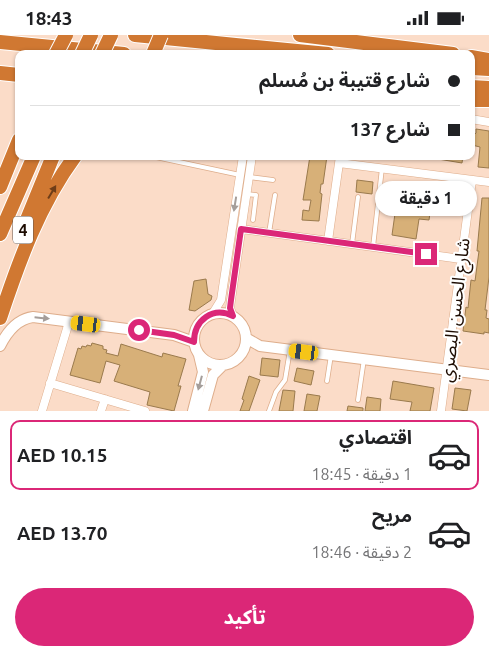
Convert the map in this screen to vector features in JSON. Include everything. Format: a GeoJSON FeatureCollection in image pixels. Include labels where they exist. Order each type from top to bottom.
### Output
{"type":"FeatureCollection","features":[{"type":"Feature","properties":{"kind":"highway"},"geometry":{"type":"LineString","coordinates":[[58,50],[66,35]]}},
{"type":"Feature","properties":{"kind":"highway"},"geometry":{"type":"LineString","coordinates":[[84,50],[91,35]]}},
{"type":"Feature","properties":{"kind":"highway"},"geometry":{"type":"LineString","coordinates":[[104,50],[111,35]]}},
{"type":"Feature","properties":{"kind":"highway"},"geometry":{"type":"LineString","coordinates":[[135,35],[287,50]]}},
{"type":"Feature","properties":{"kind":"highway"},"geometry":{"type":"LineString","coordinates":[[154,50],[161,35]]}},
{"type":"Feature","properties":{"kind":"highway"},"geometry":{"type":"LineString","coordinates":[[300,35],[422,50]]}},
{"type":"Feature","properties":{"kind":"highway"},"geometry":{"type":"LineString","coordinates":[[0,42],[83,50]]}},
{"type":"Feature","properties":{"kind":"highway"},"geometry":{"type":"LineString","coordinates":[[475,58],[489,60]]}},
{"type":"Feature","properties":{"kind":"highway"},"geometry":{"type":"LineString","coordinates":[[475,68],[489,69]]}},
{"type":"Feature","properties":{"kind":"highway"},"geometry":{"type":"LineString","coordinates":[[0,73],[15,75]]}},
{"type":"Feature","properties":{"kind":"highway"},"geometry":{"type":"LineString","coordinates":[[475,87],[489,88]]}},
{"type":"Feature","properties":{"kind":"highway"},"geometry":{"type":"LineString","coordinates":[[475,100],[489,100]]}},
{"type":"Feature","properties":{"kind":"highway"},"geometry":{"type":"LineString","coordinates":[[0,187],[15,150]]}},
{"type":"Feature","properties":{"kind":"highway","name":"4"},"geometry":{"type":"LineString","coordinates":[[0,234],[33,160]]}},
{"type":"Feature","properties":{"kind":"highway","name":"4"},"geometry":{"type":"LineString","coordinates":[[0,295],[23,230],[51,161]]}},
{"type":"Feature","properties":{"kind":"highway"},"geometry":{"type":"LineString","coordinates":[[0,318],[32,230],[49,196],[72,161]]}},
{"type":"Feature","properties":{"kind":"street"},"geometry":{"type":"LineString","coordinates":[[475,120],[489,122]]}},
{"type":"Feature","properties":{"kind":"street"},"geometry":{"type":"LineString","coordinates":[[214,313],[221,300],[242,160]]}},
{"type":"Feature","properties":{"kind":"street"},"geometry":{"type":"LineString","coordinates":[[242,353],[246,338],[243,326],[233,316],[230,308],[251,160]]}},
{"type":"Feature","properties":{"kind":"street"},"geometry":{"type":"LineString","coordinates":[[328,241],[340,160]]}},
{"type":"Feature","properties":{"kind":"street"},"geometry":{"type":"LineString","coordinates":[[345,160],[382,168],[489,182]]}},
{"type":"Feature","properties":{"kind":"street","name":"شارع الحسن البصري"},"geometry":{"type":"LineString","coordinates":[[441,411],[472,180]]}},
{"type":"Feature","properties":{"kind":"street"},"geometry":{"type":"LineString","coordinates":[[241,229],[461,259]]}},
{"type":"Feature","properties":{"kind":"street"},"geometry":{"type":"LineString","coordinates":[[192,411],[203,370],[194,342],[196,328],[202,320],[214,313],[224,313],[233,316]]}},
{"type":"Feature","properties":{"kind":"street"},"geometry":{"type":"LineString","coordinates":[[0,346],[5,336],[16,323],[25,318],[40,317],[174,335],[194,342]]}},
{"type":"Feature","properties":{"kind":"street"},"geometry":{"type":"LineString","coordinates":[[42,411],[69,322]]}},
{"type":"Feature","properties":{"kind":"street"},"geometry":{"type":"LineString","coordinates":[[174,335],[196,328]]}},
{"type":"Feature","properties":{"kind":"street"},"geometry":{"type":"LineString","coordinates":[[246,338],[260,346],[489,375]]}},
{"type":"Feature","properties":{"kind":"street"},"geometry":{"type":"LineString","coordinates":[[202,411],[215,372],[223,365],[232,362],[242,353],[260,346]]}},
{"type":"Feature","properties":{"kind":"street"},"geometry":{"type":"LineString","coordinates":[[199,354],[209,363],[223,365]]}},
{"type":"Feature","properties":{"kind":"street"},"geometry":{"type":"LineString","coordinates":[[50,383],[145,411]]}},
{"type":"Feature","properties":{"kind":"street"},"geometry":{"type":"LineString","coordinates":[[102,411],[105,399]]}},
{"type":"Feature","properties":{"kind":"lane"},"geometry":{"type":"LineString","coordinates":[[170,160],[240,175]]}},
{"type":"Feature","properties":{"kind":"lane"},"geometry":{"type":"LineString","coordinates":[[373,247],[382,168]]}},
{"type":"Feature","properties":{"kind":"lane"},"geometry":{"type":"LineString","coordinates":[[249,177],[273,180]]}},
{"type":"Feature","properties":{"kind":"lane"},"geometry":{"type":"LineString","coordinates":[[246,193],[256,195],[253,221]]}},
{"type":"Feature","properties":{"kind":"lane"},"geometry":{"type":"LineString","coordinates":[[270,233],[275,195]]}},
{"type":"Feature","properties":{"kind":"lane"},"geometry":{"type":"LineString","coordinates":[[352,244],[358,197]]}},
{"type":"Feature","properties":{"kind":"lane"},"geometry":{"type":"LineString","coordinates":[[269,411],[276,393],[285,380],[290,350]]}},
{"type":"Feature","properties":{"kind":"lane"},"geometry":{"type":"LineString","coordinates":[[327,381],[331,355]]}},
{"type":"Feature","properties":{"kind":"lane"},"geometry":{"type":"LineString","coordinates":[[358,400],[364,359]]}},
{"type":"Feature","properties":{"kind":"building"},"geometry":{"type":"Polygon","coordinates":[[[476,129],[489,131],[489,168],[478,167],[480,147],[475,146],[476,129]]]}},
{"type":"Feature","properties":{"kind":"building"},"geometry":{"type":"Polygon","coordinates":[[[309,160],[326,160],[323,184],[321,184],[320,193],[322,194],[319,221],[302,220],[303,210],[309,211],[311,200],[303,200],[309,160]]]}},
{"type":"Feature","properties":{"kind":"building"},"geometry":{"type":"Polygon","coordinates":[[[444,160],[462,160],[462,163],[444,160]]]}},
{"type":"Feature","properties":{"kind":"building"},"geometry":{"type":"Polygon","coordinates":[[[357,180],[373,182],[372,194],[356,192],[357,180]]]}},
{"type":"Feature","properties":{"kind":"building"},"geometry":{"type":"Polygon","coordinates":[[[399,185],[437,191],[434,206],[431,206],[429,220],[419,219],[416,239],[392,235],[399,185]]]}},
{"type":"Feature","properties":{"kind":"building"},"geometry":{"type":"Polygon","coordinates":[[[482,198],[489,198],[489,277],[485,310],[487,310],[486,318],[489,319],[489,333],[484,332],[484,334],[463,331],[471,280],[475,281],[482,198]]]}},
{"type":"Feature","properties":{"kind":"building"},"geometry":{"type":"Polygon","coordinates":[[[206,279],[208,294],[212,296],[211,300],[195,311],[189,310],[194,281],[206,279]]]}},
{"type":"Feature","properties":{"kind":"building"},"geometry":{"type":"Polygon","coordinates":[[[92,343],[103,346],[103,349],[107,350],[106,353],[118,356],[121,344],[162,357],[163,353],[186,359],[178,386],[181,386],[174,411],[147,405],[150,392],[114,381],[120,365],[106,361],[100,383],[70,375],[78,348],[81,349],[82,346],[86,347],[87,345],[91,346],[92,343]]]}},
{"type":"Feature","properties":{"kind":"building"},"geometry":{"type":"Polygon","coordinates":[[[262,358],[280,360],[278,377],[260,375],[262,358]]]}},
{"type":"Feature","properties":{"kind":"building"},"geometry":{"type":"Polygon","coordinates":[[[297,368],[314,371],[311,385],[294,381],[297,368]]]}},
{"type":"Feature","properties":{"kind":"building"},"geometry":{"type":"Polygon","coordinates":[[[249,376],[260,380],[249,411],[240,411],[244,400],[242,399],[249,376]]]}},
{"type":"Feature","properties":{"kind":"building"},"geometry":{"type":"Polygon","coordinates":[[[393,381],[434,388],[430,411],[410,411],[412,402],[390,399],[393,381]]]}},
{"type":"Feature","properties":{"kind":"building"},"geometry":{"type":"Polygon","coordinates":[[[455,388],[471,390],[467,411],[452,409],[455,388]]]}},
{"type":"Feature","properties":{"kind":"building"},"geometry":{"type":"Polygon","coordinates":[[[283,390],[295,391],[293,411],[279,411],[283,390]]]}},
{"type":"Feature","properties":{"kind":"building"},"geometry":{"type":"Polygon","coordinates":[[[307,394],[320,396],[317,411],[304,411],[307,394]]]}},
{"type":"Feature","properties":{"kind":"building"},"geometry":{"type":"Polygon","coordinates":[[[367,397],[381,399],[380,411],[365,411],[367,397]]]}},
{"type":"Feature","properties":{"kind":"building"},"geometry":{"type":"Polygon","coordinates":[[[348,406],[363,408],[363,411],[347,411],[348,406]]]}},
{"type":"Feature","properties":{"kind":"route"},"geometry":{"type":"LineString","coordinates":[[139,330],[174,335],[194,342],[196,328],[205,317],[214,313],[224,313],[233,316],[230,308],[241,229],[426,254]]}}]}
